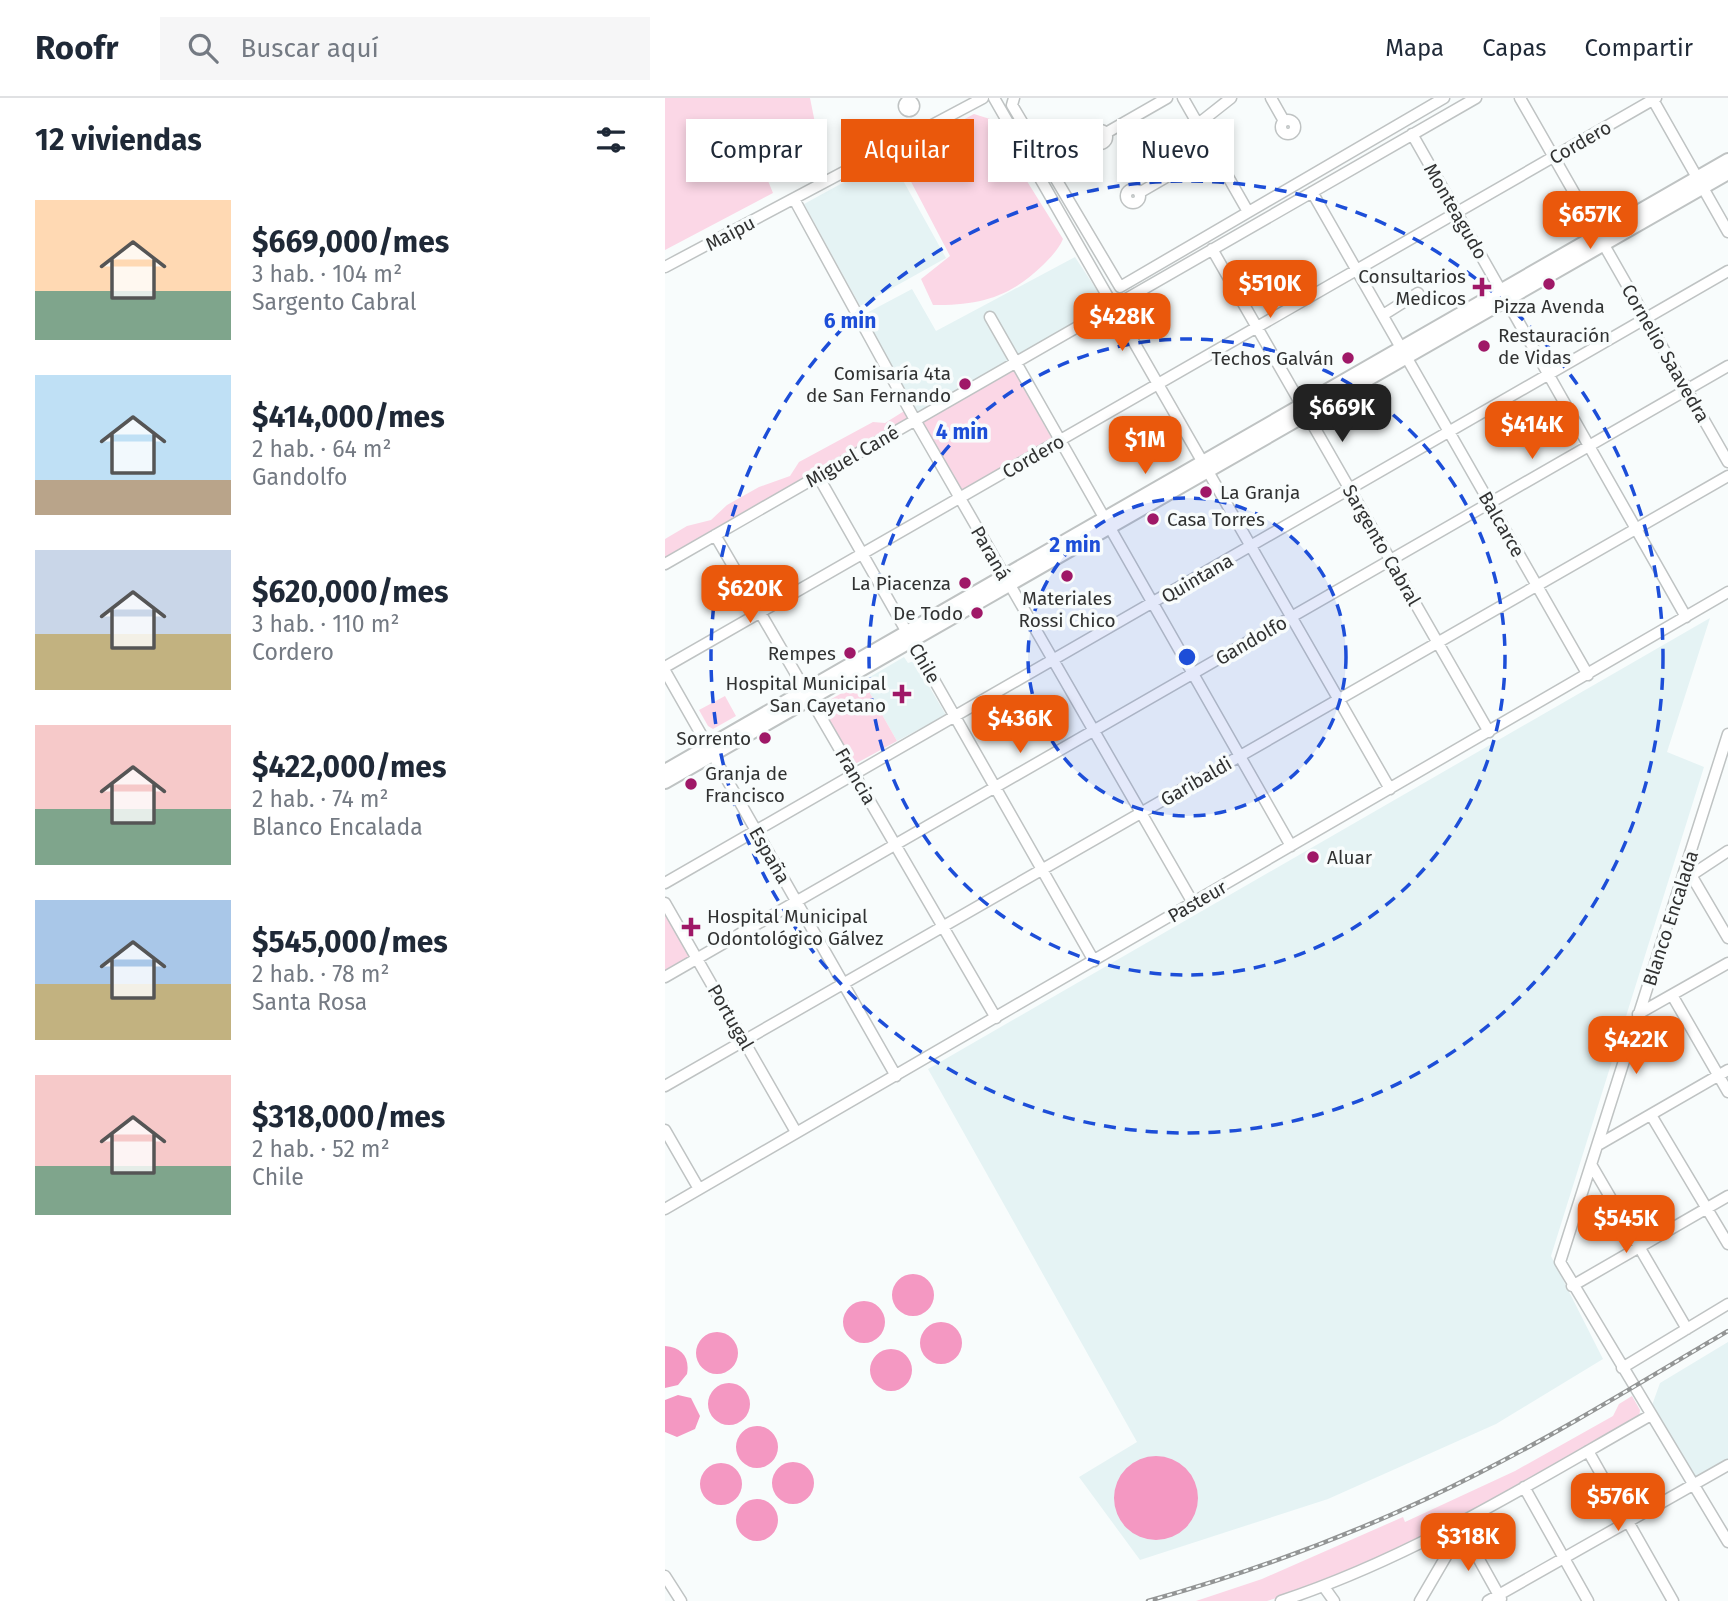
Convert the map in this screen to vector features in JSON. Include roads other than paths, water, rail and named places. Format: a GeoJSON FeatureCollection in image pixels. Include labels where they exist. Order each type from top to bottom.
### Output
{"type":"FeatureCollection","features":[{"type":"Feature","properties":{"kind":"main road"},"geometry":{"type":"LineString","coordinates":[[1700,183],[1728,160]]}},
{"type":"Feature","properties":{"kind":"main road"},"geometry":{"type":"LineString","coordinates":[[665,782],[710,751],[1601,239],[1700,183],[1728,173]]}},
{"type":"Feature","properties":{"kind":"main road"},"geometry":{"type":"LineString","coordinates":[[665,771],[710,751]]}},
{"type":"Feature","properties":{"kind":"street","name":"Maipu"},"geometry":{"type":"LineString","coordinates":[[665,267],[983,98]]}},
{"type":"Feature","properties":{"kind":"street"},"geometry":{"type":"LineString","coordinates":[[994,98],[1390,789]]}},
{"type":"Feature","properties":{"kind":"street"},"geometry":{"type":"LineString","coordinates":[[1106,133],[1167,98]]}},
{"type":"Feature","properties":{"kind":"street"},"geometry":{"type":"LineString","coordinates":[[1183,98],[1195,119]]}},
{"type":"Feature","properties":{"kind":"street"},"geometry":{"type":"LineString","coordinates":[[1200,119],[1222,98]]}},
{"type":"Feature","properties":{"kind":"street"},"geometry":{"type":"LineString","coordinates":[[1201,119],[1231,98]]}},
{"type":"Feature","properties":{"kind":"street"},"geometry":{"type":"LineString","coordinates":[[1271,98],[1285,121]]}},
{"type":"Feature","properties":{"kind":"street"},"geometry":{"type":"LineString","coordinates":[[1013,99],[1119,287],[1247,210],[1444,98]]}},
{"type":"Feature","properties":{"kind":"street","name":"Miguel Cané"},"geometry":{"type":"LineString","coordinates":[[665,564],[1476,98]]}},
{"type":"Feature","properties":{"kind":"street","name":"Cornelio Saavedra"},"geometry":{"type":"LineString","coordinates":[[1520,98],[1728,462]]}},
{"type":"Feature","properties":{"kind":"street"},"geometry":{"type":"LineString","coordinates":[[1654,99],[1728,232]]}},
{"type":"Feature","properties":{"kind":"street","name":"Cordero"},"geometry":{"type":"LineString","coordinates":[[665,669],[1654,99]]}},
{"type":"Feature","properties":{"kind":"street","name":"Monteagudo"},"geometry":{"type":"LineString","coordinates":[[1412,134],[1686,617]]}},
{"type":"Feature","properties":{"kind":"street"},"geometry":{"type":"LineString","coordinates":[[1139,193],[1158,182]]}},
{"type":"Feature","properties":{"kind":"street"},"geometry":{"type":"LineString","coordinates":[[1231,182],[1247,210]]}},
{"type":"Feature","properties":{"kind":"street","name":"Balcarce"},"geometry":{"type":"LineString","coordinates":[[1312,192],[1588,675]]}},
{"type":"Feature","properties":{"kind":"street","name":"Paraná"},"geometry":{"type":"LineString","coordinates":[[794,199],[915,420],[1193,903]]}},
{"type":"Feature","properties":{"kind":"street","name":"Sargento Cabral"},"geometry":{"type":"LineString","coordinates":[[1212,249],[1489,732]]}},
{"type":"Feature","properties":{"kind":"street","name":"Quintana"},"geometry":{"type":"LineString","coordinates":[[665,884],[1728,271]]}},
{"type":"Feature","properties":{"kind":"street"},"geometry":{"type":"LineString","coordinates":[[1383,315],[1418,293]]}},
{"type":"Feature","properties":{"kind":"street"},"geometry":{"type":"LineString","coordinates":[[990,317],[1291,846]]}},
{"type":"Feature","properties":{"kind":"street","name":"Gandolfo"},"geometry":{"type":"LineString","coordinates":[[665,977],[1728,366]]}},
{"type":"Feature","properties":{"kind":"street","name":"Chile"},"geometry":{"type":"LineString","coordinates":[[818,475],[1094,961]]}},
{"type":"Feature","properties":{"kind":"street","name":"Garibaldi"},"geometry":{"type":"LineString","coordinates":[[665,1086],[1728,476]]}},
{"type":"Feature","properties":{"kind":"street","name":"Francia"},"geometry":{"type":"LineString","coordinates":[[715,535],[996,1018]]}},
{"type":"Feature","properties":{"kind":"street","name":"Pasteur"},"geometry":{"type":"LineString","coordinates":[[665,1209],[1728,592]]}},
{"type":"Feature","properties":{"kind":"street","name":"España"},"geometry":{"type":"LineString","coordinates":[[665,669],[896,1076]]}},
{"type":"Feature","properties":{"kind":"street","name":"Blanco Encalada"},"geometry":{"type":"LineString","coordinates":[[1572,1286],[1560,1262],[1638,1014],[1687,878],[1728,734]]}},
{"type":"Feature","properties":{"kind":"street"},"geometry":{"type":"LineString","coordinates":[[1716,770],[1728,763]]}},
{"type":"Feature","properties":{"kind":"street"},"geometry":{"type":"LineString","coordinates":[[1728,852],[1687,878],[1728,938]]}},
{"type":"Feature","properties":{"kind":"street","name":"Portugal"},"geometry":{"type":"LineString","coordinates":[[665,903],[796,1132]]}},
{"type":"Feature","properties":{"kind":"street"},"geometry":{"type":"LineString","coordinates":[[1638,1014],[1728,963]]}},
{"type":"Feature","properties":{"kind":"street"},"geometry":{"type":"LineString","coordinates":[[1672,995],[1728,1092]]}},
{"type":"Feature","properties":{"kind":"street"},"geometry":{"type":"LineString","coordinates":[[1598,1145],[1728,1070]]}},
{"type":"Feature","properties":{"kind":"street"},"geometry":{"type":"LineString","coordinates":[[1651,1115],[1728,1244]]}},
{"type":"Feature","properties":{"kind":"street"},"geometry":{"type":"LineString","coordinates":[[665,1130],[699,1189]]}},
{"type":"Feature","properties":{"kind":"street"},"geometry":{"type":"LineString","coordinates":[[1592,1166],[1687,1329]]}},
{"type":"Feature","properties":{"kind":"street"},"geometry":{"type":"LineString","coordinates":[[1728,1196],[1572,1286],[1728,1542]]}},
{"type":"Feature","properties":{"kind":"street"},"geometry":{"type":"LineString","coordinates":[[1622,1368],[1728,1304]]}},
{"type":"Feature","properties":{"kind":"street"},"geometry":{"type":"LineString","coordinates":[[1281,1601],[1324,1587],[1460,1527],[1524,1487],[1651,1415]]}},
{"type":"Feature","properties":{"kind":"street"},"geometry":{"type":"LineString","coordinates":[[1588,1451],[1673,1601]]}},
{"type":"Feature","properties":{"kind":"street"},"geometry":{"type":"LineString","coordinates":[[1488,1601],[1500,1598],[1564,1558],[1728,1465]]}},
{"type":"Feature","properties":{"kind":"street"},"geometry":{"type":"LineString","coordinates":[[1524,1487],[1588,1601]]}},
{"type":"Feature","properties":{"kind":"street"},"geometry":{"type":"LineString","coordinates":[[1460,1527],[1500,1598]]}},
{"type":"Feature","properties":{"kind":"street"},"geometry":{"type":"LineString","coordinates":[[1420,1601],[1460,1527]]}},
{"type":"Feature","properties":{"kind":"street"},"geometry":{"type":"LineString","coordinates":[[665,1576],[681,1601]]}},
{"type":"Feature","properties":{"kind":"street"},"geometry":{"type":"LineString","coordinates":[[1324,1587],[1334,1601]]}},
{"type":"Feature","properties":{"kind":"railway"},"geometry":{"type":"LineString","coordinates":[[1148,1601],[1275,1561],[1358,1529],[1439,1493],[1605,1404],[1728,1331]]}},
{"type":"Feature","properties":{"kind":"place","name":"Pizza Avenda"},"geometry":{"type":"Point","coordinates":[1549,284]}},
{"type":"Feature","properties":{"kind":"place","name":"Consultarios Medicos"},"geometry":{"type":"Point","coordinates":[1482,287]}},
{"type":"Feature","properties":{"kind":"place","name":"Restauración de Vidas"},"geometry":{"type":"Point","coordinates":[1484,346]}},
{"type":"Feature","properties":{"kind":"place","name":"Techos Galván"},"geometry":{"type":"Point","coordinates":[1348,358]}},
{"type":"Feature","properties":{"kind":"place","name":"Comisaría 4ta de San Fernando"},"geometry":{"type":"Point","coordinates":[965,384]}},
{"type":"Feature","properties":{"kind":"place","name":"La Granja"},"geometry":{"type":"Point","coordinates":[1206,492]}},
{"type":"Feature","properties":{"kind":"place","name":"Casa Torres"},"geometry":{"type":"Point","coordinates":[1153,519]}},
{"type":"Feature","properties":{"kind":"place","name":"Materiales Rossi Chico"},"geometry":{"type":"Point","coordinates":[1067,576]}},
{"type":"Feature","properties":{"kind":"place","name":"La Piacenza"},"geometry":{"type":"Point","coordinates":[965,583]}},
{"type":"Feature","properties":{"kind":"place","name":"De Todo"},"geometry":{"type":"Point","coordinates":[977,613]}},
{"type":"Feature","properties":{"kind":"place","name":"Rempes"},"geometry":{"type":"Point","coordinates":[850,653]}},
{"type":"Feature","properties":{"kind":"place","name":"Hospital Municipal San Cayetano"},"geometry":{"type":"Point","coordinates":[902,694]}},
{"type":"Feature","properties":{"kind":"place","name":"Sorrento"},"geometry":{"type":"Point","coordinates":[765,738]}},
{"type":"Feature","properties":{"kind":"place","name":"Granja de Francisco"},"geometry":{"type":"Point","coordinates":[691,784]}},
{"type":"Feature","properties":{"kind":"place","name":"Aluar"},"geometry":{"type":"Point","coordinates":[1313,857]}},
{"type":"Feature","properties":{"kind":"place","name":"Hospital Municipal Odontológico Gálvez"},"geometry":{"type":"Point","coordinates":[691,927]}}]}
